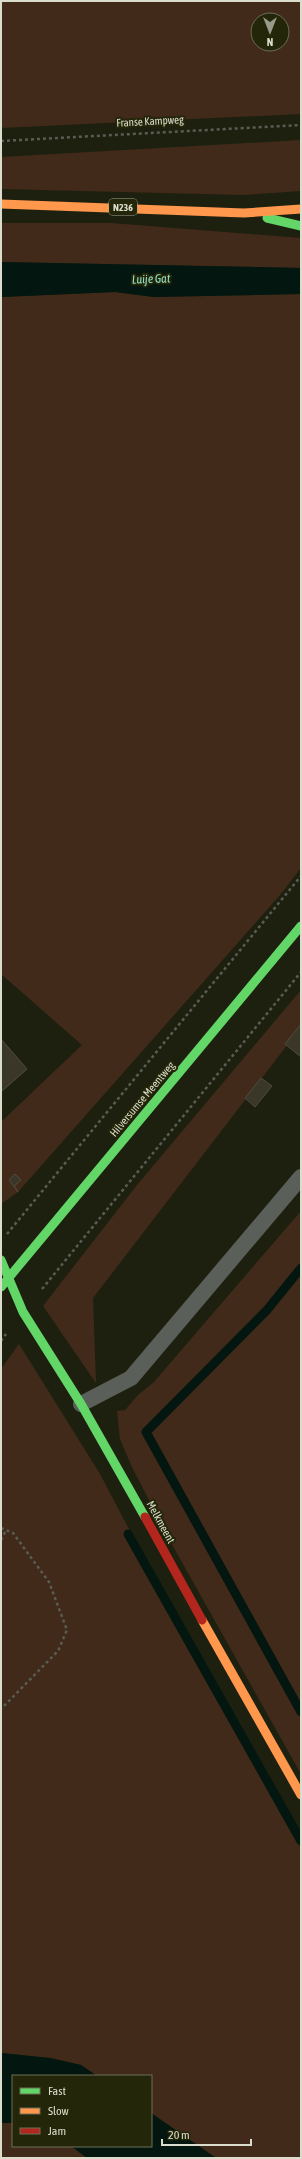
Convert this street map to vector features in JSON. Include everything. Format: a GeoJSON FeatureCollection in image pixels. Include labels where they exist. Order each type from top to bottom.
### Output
{"type":"FeatureCollection","features":[{"type":"Feature","properties":{"kind":"street","name":"N236"},"geometry":{"type":"LineString","coordinates":[[1,204],[244,213],[301,209]]}},
{"type":"Feature","properties":{"kind":"street","name":"N236"},"geometry":{"type":"LineString","coordinates":[[244,213],[301,226]]}},
{"type":"Feature","properties":{"kind":"street","name":"Hilversumse Meentweg"},"geometry":{"type":"LineString","coordinates":[[1,1287],[301,926]]}},
{"type":"Feature","properties":{"kind":"street","name":"Melkmeent"},"geometry":{"type":"LineString","coordinates":[[1,1260],[23,1312],[81,1404],[301,1795]]}},
{"type":"Feature","properties":{"kind":"lane"},"geometry":{"type":"LineString","coordinates":[[81,1404],[131,1378],[301,1177]]}},
{"type":"Feature","properties":{"kind":"path","name":"Franse Kampweg"},"geometry":{"type":"LineString","coordinates":[[1,141],[301,125]]}},
{"type":"Feature","properties":{"kind":"path"},"geometry":{"type":"LineString","coordinates":[[6,1235],[301,876]]}},
{"type":"Feature","properties":{"kind":"path"},"geometry":{"type":"LineString","coordinates":[[23,1312],[301,972]]}},
{"type":"Feature","properties":{"kind":"path"},"geometry":{"type":"LineString","coordinates":[[1,1528],[13,1533],[49,1582],[67,1630],[58,1651],[1,1709]]}},
{"type":"Feature","properties":{"kind":"path"},"geometry":{"type":"LineString","coordinates":[[1,1540],[6,1530]]}},
{"type":"Feature","properties":{"kind":"shaded area"},"geometry":{"type":"Polygon","coordinates":[[[1,1],[301,1],[301,114],[1,128],[1,1]]]}},
{"type":"Feature","properties":{"kind":"shaded area"},"geometry":{"type":"Polygon","coordinates":[[[301,140],[301,191],[244,195],[1,189],[1,157],[301,140]]]}},
{"type":"Feature","properties":{"kind":"shaded area"},"geometry":{"type":"Polygon","coordinates":[[[1,223],[111,223],[301,238],[301,268],[1,262],[1,223]]]}},
{"type":"Feature","properties":{"kind":"shaded area"},"geometry":{"type":"Polygon","coordinates":[[[115,292],[154,297],[301,294],[301,868],[280,895],[18,1192],[1,1204],[1,1122],[82,1045],[1,974],[1,297],[115,292]]]}},
{"type":"Feature","properties":{"kind":"shaded area"},"geometry":{"type":"Polygon","coordinates":[[[301,990],[301,1027],[93,1298],[96,1383],[43,1306],[137,1185],[301,990]]]}},
{"type":"Feature","properties":{"kind":"shaded area"},"geometry":{"type":"Polygon","coordinates":[[[301,1211],[301,1774],[170,1541],[131,1465],[120,1439],[117,1411],[125,1410],[138,1395],[153,1383],[301,1211]]]}},
{"type":"Feature","properties":{"kind":"shaded area"},"geometry":{"type":"Polygon","coordinates":[[[19,1344],[100,1474],[221,1704],[301,1847],[301,2158],[216,2158],[152,2114],[152,2075],[96,2075],[81,2065],[50,2058],[1,2053],[1,1369],[19,1344]]]}},
{"type":"Feature","properties":{"kind":"shaded area"},"geometry":{"type":"Polygon","coordinates":[[[1,2123],[12,2123],[12,2147],[72,2147],[87,2158],[1,2158],[1,2123]]]}},
{"type":"Feature","properties":{"kind":"water","name":"Luije Gat"},"geometry":{"type":"Polygon","coordinates":[[[1,262],[301,268],[301,294],[154,297],[115,292],[1,297],[1,262]]]}},
{"type":"Feature","properties":{"kind":"water"},"geometry":{"type":"Polygon","coordinates":[[[1,2053],[50,2058],[81,2065],[96,2075],[12,2075],[12,2123],[1,2123],[1,2053]]]}},
{"type":"Feature","properties":{"kind":"water"},"geometry":{"type":"Polygon","coordinates":[[[152,2114],[216,2158],[87,2158],[72,2147],[152,2147],[152,2114]]]}},
{"type":"Feature","properties":{"kind":"building"},"geometry":{"type":"Polygon","coordinates":[[[301,1024],[301,1057],[285,1044],[301,1024]]]}},
{"type":"Feature","properties":{"kind":"building"},"geometry":{"type":"Polygon","coordinates":[[[1,1039],[27,1069],[1,1092],[1,1039]]]}},
{"type":"Feature","properties":{"kind":"building"},"geometry":{"type":"Polygon","coordinates":[[[261,1078],[272,1086],[255,1107],[245,1098],[261,1078]]]}},
{"type":"Feature","properties":{"kind":"building"},"geometry":{"type":"Polygon","coordinates":[[[15,1174],[21,1180],[14,1186],[18,1192],[9,1180],[15,1174]]]}},
{"type":"Feature","properties":{"kind":"waterway"},"geometry":{"type":"LineString","coordinates":[[301,1268],[267,1310],[146,1432],[301,1712]]}},
{"type":"Feature","properties":{"kind":"waterway"},"geometry":{"type":"LineString","coordinates":[[128,1534],[301,1841]]}},
{"type":"Feature","properties":{"kind":"traffic: fast"},"geometry":{"type":"LineString","coordinates":[[267,218],[301,226]]}},
{"type":"Feature","properties":{"kind":"traffic: fast"},"geometry":{"type":"LineString","coordinates":[[1,1287],[301,926]]}},
{"type":"Feature","properties":{"kind":"traffic: fast"},"geometry":{"type":"LineString","coordinates":[[1,1260],[23,1312],[81,1404],[145,1517]]}},
{"type":"Feature","properties":{"kind":"traffic: slow"},"geometry":{"type":"LineString","coordinates":[[1,204],[244,213],[301,209]]}},
{"type":"Feature","properties":{"kind":"traffic: slow"},"geometry":{"type":"LineString","coordinates":[[202,1620],[301,1795]]}},
{"type":"Feature","properties":{"kind":"traffic: jam"},"geometry":{"type":"LineString","coordinates":[[145,1517],[202,1620]]}}]}
